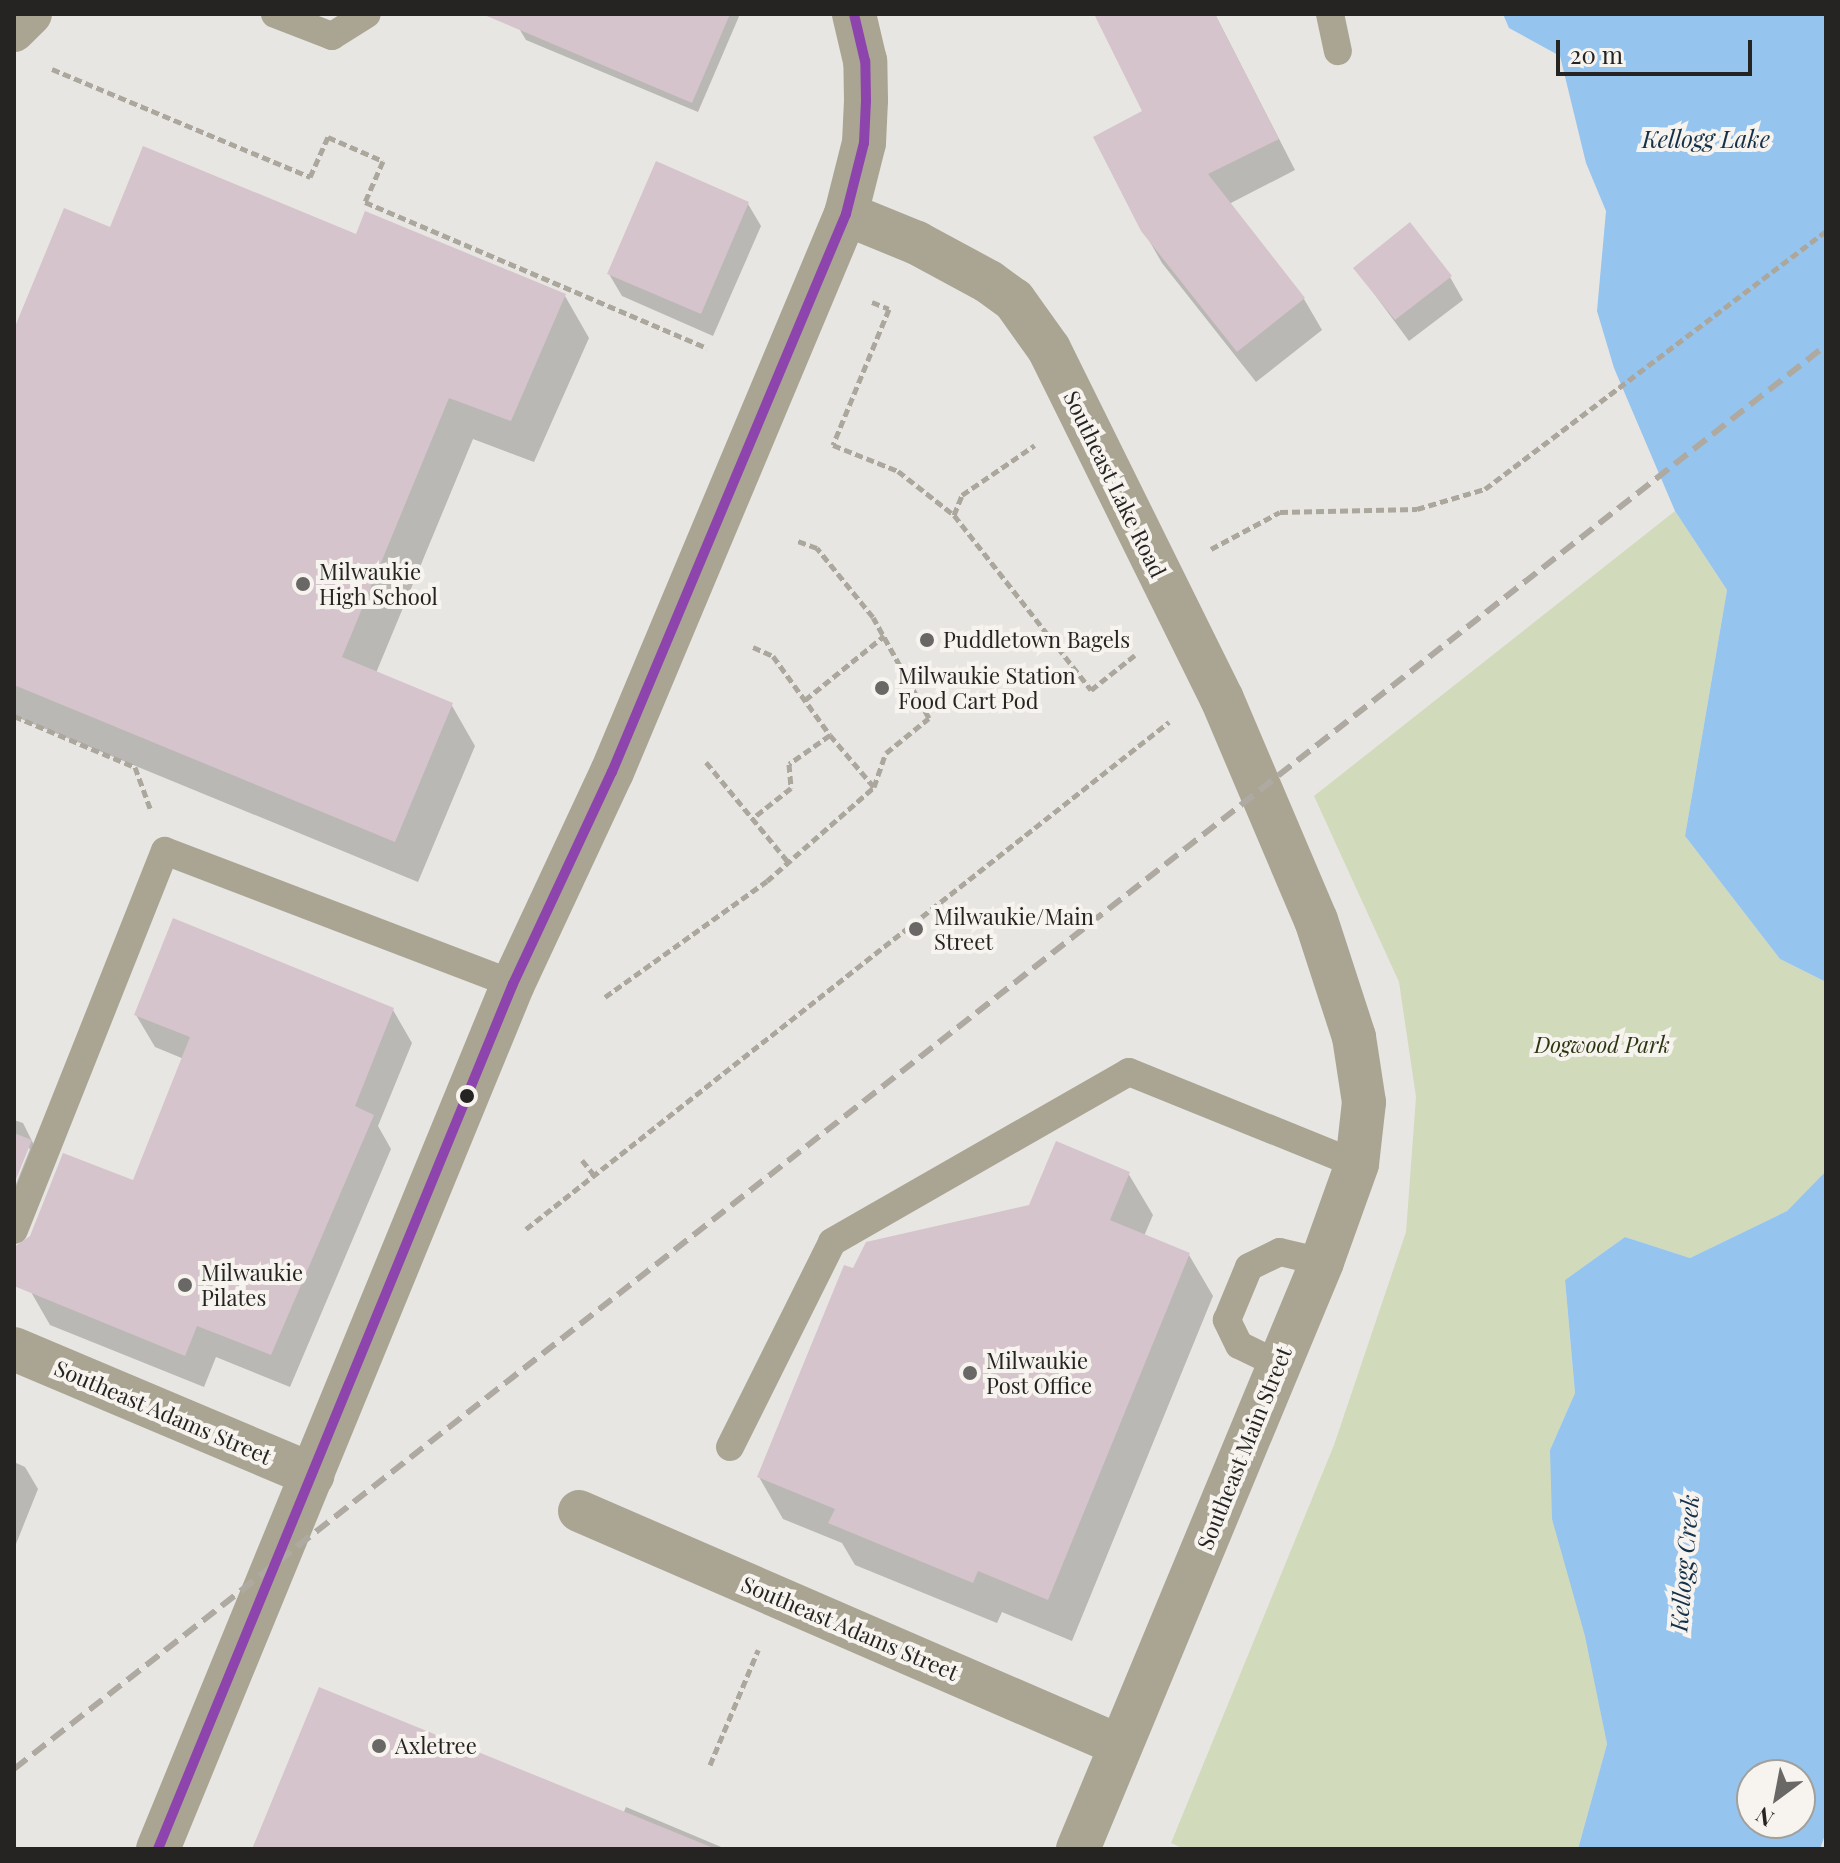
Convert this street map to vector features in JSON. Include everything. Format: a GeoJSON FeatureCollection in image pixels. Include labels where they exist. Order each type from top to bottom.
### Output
{"type":"FeatureCollection","features":[{"type":"Feature","properties":{"kind":"street"},"geometry":{"type":"LineString","coordinates":[[14,31],[31,14]]}},
{"type":"Feature","properties":{"kind":"street"},"geometry":{"type":"LineString","coordinates":[[158,1849],[513,984],[612,772],[846,214],[864,143],[866,100],[865,61],[854,14]]}},
{"type":"Feature","properties":{"kind":"street","name":"Southeast Lake Road"},"geometry":{"type":"LineString","coordinates":[[846,214],[917,243],[989,282],[1014,300],[1049,349],[1222,699],[1321,934],[1354,1037]]}},
{"type":"Feature","properties":{"kind":"street","name":"Southeast Main Street"},"geometry":{"type":"LineString","coordinates":[[1078,1849],[1322,1262],[1357,1164],[1364,1102],[1354,1037]]}},
{"type":"Feature","properties":{"kind":"street","name":"Southeast Adams Street"},"geometry":{"type":"LineString","coordinates":[[14,1349],[312,1475]]}},
{"type":"Feature","properties":{"kind":"street","name":"Southeast Adams Street"},"geometry":{"type":"LineString","coordinates":[[579,1511],[1121,1746]]}},
{"type":"Feature","properties":{"kind":"lane"},"geometry":{"type":"LineString","coordinates":[[275,14],[332,36],[367,14]]}},
{"type":"Feature","properties":{"kind":"lane"},"geometry":{"type":"LineString","coordinates":[[1330,14],[1338,51]]}},
{"type":"Feature","properties":{"kind":"lane"},"geometry":{"type":"LineString","coordinates":[[14,1230],[165,851],[513,984]]}},
{"type":"Feature","properties":{"kind":"lane"},"geometry":{"type":"LineString","coordinates":[[730,1447],[832,1242],[1129,1072],[1357,1164]]}},
{"type":"Feature","properties":{"kind":"lane"},"geometry":{"type":"LineString","coordinates":[[1278,1364],[1239,1345],[1227,1320],[1249,1267],[1280,1252],[1322,1262]]}},
{"type":"Feature","properties":{"kind":"path"},"geometry":{"type":"LineString","coordinates":[[42,65],[310,177],[328,137],[383,161],[365,202],[707,348]]}},
{"type":"Feature","properties":{"kind":"path"},"geometry":{"type":"LineString","coordinates":[[1210,549],[1280,512],[1417,509],[1485,489],[1826,231]]}},
{"type":"Feature","properties":{"kind":"path"},"geometry":{"type":"LineString","coordinates":[[865,299],[889,309],[833,445],[898,471],[954,515],[1091,690]]}},
{"type":"Feature","properties":{"kind":"path"},"geometry":{"type":"LineString","coordinates":[[954,515],[962,495],[1018,453]]}},
{"type":"Feature","properties":{"kind":"path"},"geometry":{"type":"LineString","coordinates":[[605,997],[788,862],[874,787],[886,753],[929,718],[884,636],[817,548],[795,540]]}},
{"type":"Feature","properties":{"kind":"path"},"geometry":{"type":"LineString","coordinates":[[805,700],[884,636]]}},
{"type":"Feature","properties":{"kind":"path"},"geometry":{"type":"LineString","coordinates":[[753,647],[773,656],[830,735],[874,787]]}},
{"type":"Feature","properties":{"kind":"path"},"geometry":{"type":"LineString","coordinates":[[14,716],[135,767],[165,851]]}},
{"type":"Feature","properties":{"kind":"path"},"geometry":{"type":"LineString","coordinates":[[526,1229],[1164,726]]}},
{"type":"Feature","properties":{"kind":"path"},"geometry":{"type":"LineString","coordinates":[[753,818],[791,788],[789,764],[830,735]]}},
{"type":"Feature","properties":{"kind":"path"},"geometry":{"type":"LineString","coordinates":[[706,762],[788,862]]}},
{"type":"Feature","properties":{"kind":"path"},"geometry":{"type":"LineString","coordinates":[[582,1160],[595,1176]]}},
{"type":"Feature","properties":{"kind":"path"},"geometry":{"type":"LineString","coordinates":[[710,1765],[779,1597]]}},
{"type":"Feature","properties":{"kind":"green space","name":"Dogwood Park"},"geometry":{"type":"Polygon","coordinates":[[[1675,511],[1727,590],[1685,836],[1780,959],[1826,982],[1826,1171],[1787,1211],[1690,1258],[1625,1237],[1565,1280],[1575,1393],[1550,1450],[1607,1744],[1578,1849],[1184,1849],[1171,1843],[1334,1445],[1406,1232],[1416,1097],[1399,982],[1314,796],[1675,511]]]}},
{"type":"Feature","properties":{"kind":"water","name":"Kellogg Lake"},"geometry":{"type":"Polygon","coordinates":[[[1503,14],[1826,14],[1826,982],[1780,959],[1685,836],[1727,590],[1675,511],[1614,368],[1597,311],[1606,211],[1586,163],[1560,56],[1509,28],[1503,14]]]}},
{"type":"Feature","properties":{"kind":"water","name":"Kellogg Creek"},"geometry":{"type":"Polygon","coordinates":[[[1826,1171],[1826,1832],[1820,1849],[1578,1849],[1607,1744],[1585,1636],[1552,1519],[1550,1450],[1575,1393],[1565,1280],[1625,1237],[1690,1258],[1787,1211],[1826,1171]]]}},
{"type":"Feature","properties":{"kind":"building"},"geometry":{"type":"Polygon","coordinates":[[[482,14],[730,14],[692,103],[482,14]]]}},
{"type":"Feature","properties":{"kind":"building"},"geometry":{"type":"Polygon","coordinates":[[[1094,14],[1215,14],[1279,139],[1208,174],[1305,298],[1237,352],[1141,231],[1093,137],[1142,111],[1094,14]]]}},
{"type":"Feature","properties":{"kind":"building"},"geometry":{"type":"Polygon","coordinates":[[[143,146],[356,234],[365,211],[566,294],[511,421],[449,398],[342,657],[453,703],[395,842],[14,685],[14,329],[64,208],[110,227],[143,146]]]}},
{"type":"Feature","properties":{"kind":"building"},"geometry":{"type":"Polygon","coordinates":[[[656,161],[749,202],[701,314],[607,274],[656,161]]]}},
{"type":"Feature","properties":{"kind":"building"},"geometry":{"type":"Polygon","coordinates":[[[1410,222],[1452,276],[1395,320],[1353,268],[1410,222]]]}},
{"type":"Feature","properties":{"kind":"building"},"geometry":{"type":"Polygon","coordinates":[[[173,918],[394,1008],[355,1106],[374,1115],[271,1355],[197,1326],[185,1356],[14,1286],[14,1247],[30,1236],[63,1153],[133,1180],[190,1037],[134,1015],[173,918]]]}},
{"type":"Feature","properties":{"kind":"building"},"geometry":{"type":"Polygon","coordinates":[[[14,1133],[32,1140],[14,1184],[14,1133]]]}},
{"type":"Feature","properties":{"kind":"building","name":"Milwaukie Post Office"},"geometry":{"type":"Polygon","coordinates":[[[1056,1141],[1130,1172],[1110,1220],[1190,1253],[1048,1600],[978,1571],[973,1583],[828,1523],[835,1509],[757,1477],[844,1265],[853,1268],[866,1242],[1029,1205],[1056,1141]]]}},
{"type":"Feature","properties":{"kind":"building","name":"Axletree"},"geometry":{"type":"Polygon","coordinates":[[[319,1687],[711,1847],[711,1849],[252,1849],[319,1687]]]}},
{"type":"Feature","properties":{"kind":"railway"},"geometry":{"type":"LineString","coordinates":[[14,1769],[1826,345]]}},
{"type":"Feature","properties":{"kind":"transit line"},"geometry":{"type":"LineString","coordinates":[[158,1849],[513,984],[612,772],[846,214],[864,143],[866,100],[865,61],[854,14]]}},
{"type":"Feature","properties":{"kind":"place","name":"Milwaukie High School"},"geometry":{"type":"Point","coordinates":[303,584]}},
{"type":"Feature","properties":{"kind":"place","name":"Puddletown Bagels"},"geometry":{"type":"Point","coordinates":[927,640]}},
{"type":"Feature","properties":{"kind":"place","name":"Milwaukie Station Food Cart Pod"},"geometry":{"type":"Point","coordinates":[882,688]}},
{"type":"Feature","properties":{"kind":"place","name":"Milwaukie/Main Street"},"geometry":{"type":"Point","coordinates":[916,929]}},
{"type":"Feature","properties":{"kind":"place","name":"Milwaukie Pilates"},"geometry":{"type":"Point","coordinates":[185,1285]}},
{"type":"Feature","properties":{"kind":"place","name":"Milwaukie Post Office"},"geometry":{"type":"Point","coordinates":[970,1373]}},
{"type":"Feature","properties":{"kind":"place","name":"Axletree"},"geometry":{"type":"Point","coordinates":[379,1746]}}]}
